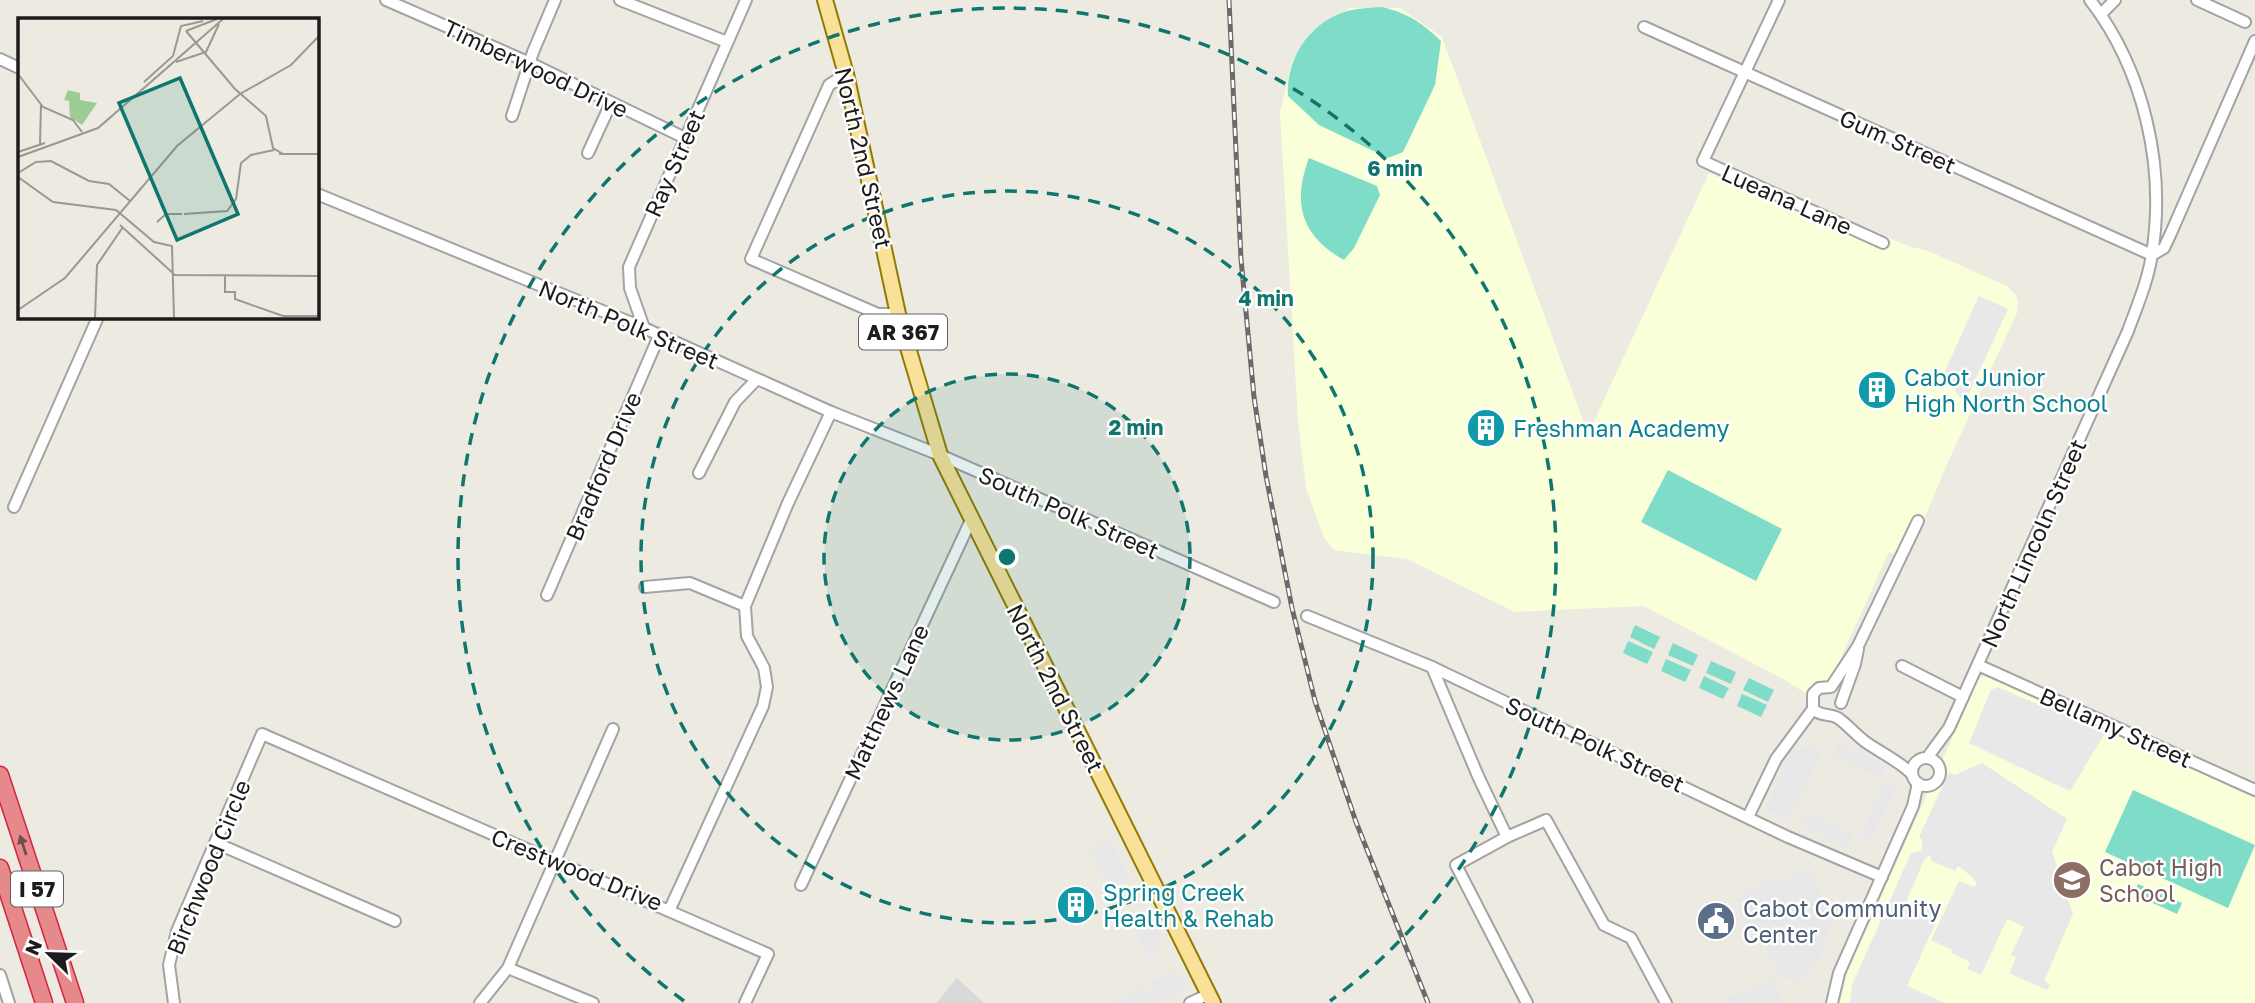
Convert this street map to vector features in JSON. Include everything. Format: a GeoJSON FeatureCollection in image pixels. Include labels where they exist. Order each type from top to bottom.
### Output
{"type":"FeatureCollection","features":[{"type":"Feature","properties":{"kind":"highway","name":"I 57"},"geometry":{"type":"LineString","coordinates":[[0,775],[75,1003]]}},
{"type":"Feature","properties":{"kind":"highway","name":"I 57"},"geometry":{"type":"LineString","coordinates":[[0,868],[44,1003]]}},
{"type":"Feature","properties":{"kind":"main road","name":"North 2nd Street"},"geometry":{"type":"LineString","coordinates":[[825,0],[846,74],[898,314],[940,455],[1211,998]]}},
{"type":"Feature","properties":{"kind":"street","name":"Timberwood Drive"},"geometry":{"type":"LineString","coordinates":[[386,0],[530,63],[685,138]]}},
{"type":"Feature","properties":{"kind":"street"},"geometry":{"type":"LineString","coordinates":[[512,116],[555,0]]}},
{"type":"Feature","properties":{"kind":"street"},"geometry":{"type":"LineString","coordinates":[[620,0],[727,42]]}},
{"type":"Feature","properties":{"kind":"street","name":"Ray Street"},"geometry":{"type":"LineString","coordinates":[[644,328],[630,288],[629,267],[746,0]]}},
{"type":"Feature","properties":{"kind":"street"},"geometry":{"type":"LineString","coordinates":[[1745,73],[1779,0]]}},
{"type":"Feature","properties":{"kind":"street","name":"North Lincoln Street"},"geometry":{"type":"LineString","coordinates":[[1927,760],[1949,728],[2128,331],[2152,255],[2155,180],[2149,134],[2133,79],[2101,14],[2090,0]]}},
{"type":"Feature","properties":{"kind":"street"},"geometry":{"type":"LineString","coordinates":[[2101,14],[2115,0]]}},
{"type":"Feature","properties":{"kind":"street"},"geometry":{"type":"LineString","coordinates":[[2197,0],[2245,22]]}},
{"type":"Feature","properties":{"kind":"street","name":"Gum Street"},"geometry":{"type":"LineString","coordinates":[[1644,27],[2152,255]]}},
{"type":"Feature","properties":{"kind":"street"},"geometry":{"type":"LineString","coordinates":[[2152,255],[2164,248],[2255,41]]}},
{"type":"Feature","properties":{"kind":"street"},"geometry":{"type":"LineString","coordinates":[[0,59],[18,68]]}},
{"type":"Feature","properties":{"kind":"street","name":"Lueana Lane"},"geometry":{"type":"LineString","coordinates":[[1745,73],[1703,161],[1883,243]]}},
{"type":"Feature","properties":{"kind":"street"},"geometry":{"type":"LineString","coordinates":[[846,74],[829,85],[751,259],[878,314],[898,314]]}},
{"type":"Feature","properties":{"kind":"street"},"geometry":{"type":"LineString","coordinates":[[587,153],[611,103]]}},
{"type":"Feature","properties":{"kind":"street","name":"North Polk Street"},"geometry":{"type":"LineString","coordinates":[[318,194],[644,328],[831,412],[940,455]]}},
{"type":"Feature","properties":{"kind":"street"},"geometry":{"type":"LineString","coordinates":[[14,507],[98,318]]}},
{"type":"Feature","properties":{"kind":"street","name":"Bradford Drive"},"geometry":{"type":"LineString","coordinates":[[547,595],[659,336]]}},
{"type":"Feature","properties":{"kind":"street"},"geometry":{"type":"LineString","coordinates":[[699,473],[735,402],[757,379]]}},
{"type":"Feature","properties":{"kind":"street"},"geometry":{"type":"LineString","coordinates":[[646,587],[690,583],[745,607],[788,503],[831,412]]}},
{"type":"Feature","properties":{"kind":"street","name":"South Polk Street"},"geometry":{"type":"LineString","coordinates":[[940,455],[1274,602]]}},
{"type":"Feature","properties":{"kind":"street","name":"Matthews Lane"},"geometry":{"type":"LineString","coordinates":[[801,884],[971,520]]}},
{"type":"Feature","properties":{"kind":"street"},"geometry":{"type":"LineString","coordinates":[[1831,687],[1858,646],[1918,521]]}},
{"type":"Feature","properties":{"kind":"street","name":"Crestwood Drive"},"geometry":{"type":"LineString","coordinates":[[262,734],[669,911],[763,706],[767,687],[764,668],[747,636],[745,607]]}},
{"type":"Feature","properties":{"kind":"street","name":"South Polk Street"},"geometry":{"type":"LineString","coordinates":[[1307,615],[1432,667],[1748,817],[1882,877]]}},
{"type":"Feature","properties":{"kind":"street"},"geometry":{"type":"LineString","coordinates":[[1748,817],[1776,760],[1799,730],[1841,703],[1855,664],[1858,646]]}},
{"type":"Feature","properties":{"kind":"street","name":"Bellamy Street"},"geometry":{"type":"LineString","coordinates":[[1978,665],[2255,790]]}},
{"type":"Feature","properties":{"kind":"street"},"geometry":{"type":"LineString","coordinates":[[1902,666],[1963,697]]}},
{"type":"Feature","properties":{"kind":"street"},"geometry":{"type":"LineString","coordinates":[[1432,667],[1507,837]]}},
{"type":"Feature","properties":{"kind":"street"},"geometry":{"type":"LineString","coordinates":[[1849,726],[1840,695],[1831,687],[1816,691],[1812,698],[1822,713],[1849,726],[1869,745],[1895,758],[1899,765],[1918,781],[1933,785],[1939,778],[1940,770],[1927,760],[1901,756],[1895,758]]}},
{"type":"Feature","properties":{"kind":"street"},"geometry":{"type":"LineString","coordinates":[[480,1003],[508,968],[613,729]]}},
{"type":"Feature","properties":{"kind":"street","name":"Birchwood Circle"},"geometry":{"type":"LineString","coordinates":[[174,1003],[169,965],[174,943],[262,734]]}},
{"type":"Feature","properties":{"kind":"street"},"geometry":{"type":"LineString","coordinates":[[1832,1003],[1839,973],[1913,806],[1918,781],[1913,767],[1927,760]]}},
{"type":"Feature","properties":{"kind":"street"},"geometry":{"type":"LineString","coordinates":[[1527,1003],[1456,865],[1507,837],[1546,820],[1604,925],[1630,938],[1666,1003]]}},
{"type":"Feature","properties":{"kind":"street"},"geometry":{"type":"LineString","coordinates":[[216,843],[395,921]]}},
{"type":"Feature","properties":{"kind":"street"},"geometry":{"type":"LineString","coordinates":[[669,911],[768,954],[745,1003]]}},
{"type":"Feature","properties":{"kind":"street"},"geometry":{"type":"LineString","coordinates":[[508,968],[593,1003]]}},
{"type":"Feature","properties":{"kind":"street"},"geometry":{"type":"LineString","coordinates":[[0,975],[9,1003]]}},
{"type":"Feature","properties":{"kind":"street"},"geometry":{"type":"LineString","coordinates":[[1191,1003],[1211,998]]}},
{"type":"Feature","properties":{"kind":"shaded area"},"geometry":{"type":"Polygon","coordinates":[[[1382,7],[1414,20],[1441,41],[1435,85],[1403,152],[1388,158],[1319,125],[1288,96],[1290,70],[1295,58],[1300,47],[1317,28],[1344,12],[1382,7]]]}},
{"type":"Feature","properties":{"kind":"shaded area"},"geometry":{"type":"Polygon","coordinates":[[[1350,8],[1400,8],[1442,37],[1588,434],[1709,173],[1878,245],[1883,235],[1910,247],[1926,250],[2007,286],[2016,295],[2017,313],[1948,462],[1907,560],[1889,552],[1832,677],[1816,700],[1785,680],[1644,606],[1515,612],[1407,559],[1334,550],[1324,538],[1306,488],[1298,421],[1280,112],[1292,61],[1311,32],[1350,8]]]}},
{"type":"Feature","properties":{"kind":"shaded area"},"geometry":{"type":"Polygon","coordinates":[[[1309,158],[1377,186],[1380,195],[1354,248],[1344,260],[1318,240],[1304,217],[1301,190],[1309,158]]]}},
{"type":"Feature","properties":{"kind":"shaded area"},"geometry":{"type":"Polygon","coordinates":[[[1979,296],[2008,309],[1964,404],[1944,373],[1979,296]]]}},
{"type":"Feature","properties":{"kind":"shaded area"},"geometry":{"type":"Polygon","coordinates":[[[1668,470],[1782,529],[1756,581],[1641,522],[1668,470]]]}},
{"type":"Feature","properties":{"kind":"shaded area"},"geometry":{"type":"Polygon","coordinates":[[[1635,625],[1660,637],[1654,649],[1630,637],[1635,625]]]}},
{"type":"Feature","properties":{"kind":"shaded area"},"geometry":{"type":"Polygon","coordinates":[[[1628,641],[1653,652],[1647,664],[1623,653],[1628,641]]]}},
{"type":"Feature","properties":{"kind":"shaded area"},"geometry":{"type":"Polygon","coordinates":[[[1673,643],[1698,655],[1693,666],[1668,655],[1673,643]]]}},
{"type":"Feature","properties":{"kind":"shaded area"},"geometry":{"type":"Polygon","coordinates":[[[1666,659],[1691,670],[1685,682],[1661,671],[1666,659]]]}},
{"type":"Feature","properties":{"kind":"shaded area"},"geometry":{"type":"Polygon","coordinates":[[[1711,661],[1736,672],[1731,684],[1706,673],[1711,661]]]}},
{"type":"Feature","properties":{"kind":"shaded area","name":"Cabot High School"},"geometry":{"type":"Polygon","coordinates":[[[1987,672],[2255,790],[2255,1003],[1840,1003],[1848,971],[1978,680],[1987,672]]]}},
{"type":"Feature","properties":{"kind":"shaded area"},"geometry":{"type":"Polygon","coordinates":[[[1704,676],[1729,688],[1723,699],[1699,688],[1704,676]]]}},
{"type":"Feature","properties":{"kind":"shaded area"},"geometry":{"type":"Polygon","coordinates":[[[1749,678],[1774,690],[1768,702],[1743,690],[1749,678]]]}},
{"type":"Feature","properties":{"kind":"shaded area"},"geometry":{"type":"Polygon","coordinates":[[[1998,687],[2043,707],[2046,702],[2107,730],[2070,791],[1969,743],[1991,690],[1998,687]]]}},
{"type":"Feature","properties":{"kind":"shaded area"},"geometry":{"type":"Polygon","coordinates":[[[1742,694],[1767,705],[1761,717],[1737,706],[1742,694]]]}},
{"type":"Feature","properties":{"kind":"shaded area"},"geometry":{"type":"Polygon","coordinates":[[[1837,743],[1886,765],[1881,778],[1832,756],[1837,743]]]}},
{"type":"Feature","properties":{"kind":"shaded area"},"geometry":{"type":"Polygon","coordinates":[[[1811,745],[1823,751],[1790,821],[1765,809],[1793,748],[1799,750],[1811,745]]]}},
{"type":"Feature","properties":{"kind":"shaded area"},"geometry":{"type":"Polygon","coordinates":[[[1982,763],[2067,819],[2052,852],[2073,914],[2044,981],[2050,984],[2047,990],[2009,973],[2016,958],[2011,955],[2024,927],[2007,919],[1981,975],[1967,969],[1970,962],[1931,940],[1959,881],[1973,887],[1977,884],[1958,866],[1955,871],[1930,860],[1932,856],[1929,855],[1924,860],[1904,907],[1908,909],[1915,898],[1937,908],[1940,913],[1907,986],[1945,1003],[1850,1003],[1852,985],[1911,853],[1922,851],[1922,840],[1919,837],[1949,772],[1955,775],[1982,763]]]}},
{"type":"Feature","properties":{"kind":"shaded area"},"geometry":{"type":"Polygon","coordinates":[[[1886,780],[1897,785],[1870,843],[1859,837],[1886,780]]]}},
{"type":"Feature","properties":{"kind":"shaded area"},"geometry":{"type":"Polygon","coordinates":[[[2133,790],[2255,845],[2228,908],[2105,852],[2133,790]]]}},
{"type":"Feature","properties":{"kind":"shaded area"},"geometry":{"type":"Polygon","coordinates":[[[1806,811],[1853,833],[1847,847],[1800,825],[1806,811]]]}},
{"type":"Feature","properties":{"kind":"shaded area"},"geometry":{"type":"Polygon","coordinates":[[[1110,838],[1130,880],[1109,890],[1089,849],[1110,838]]]}},
{"type":"Feature","properties":{"kind":"shaded area"},"geometry":{"type":"Polygon","coordinates":[[[1809,866],[1834,920],[1815,968],[1806,973],[1807,978],[1794,985],[1792,980],[1779,977],[1756,926],[1747,930],[1734,900],[1774,878],[1786,878],[1809,866]]]}},
{"type":"Feature","properties":{"kind":"shaded area"},"geometry":{"type":"Polygon","coordinates":[[[2138,884],[2182,903],[2177,914],[2133,894],[2138,884]]]}},
{"type":"Feature","properties":{"kind":"shaded area"},"geometry":{"type":"Polygon","coordinates":[[[1145,917],[1147,920],[1153,917],[1163,936],[1156,939],[1161,950],[1148,957],[1133,927],[1145,917]]]}},
{"type":"Feature","properties":{"kind":"shaded area"},"geometry":{"type":"Polygon","coordinates":[[[1174,971],[1178,979],[1182,977],[1186,985],[1183,987],[1185,992],[1169,1001],[1166,995],[1153,1003],[1113,1003],[1144,986],[1148,994],[1153,991],[1150,983],[1174,971]]]}},
{"type":"Feature","properties":{"kind":"shaded area"},"geometry":{"type":"Polygon","coordinates":[[[957,978],[984,1003],[936,1003],[957,978]]]}},
{"type":"Feature","properties":{"kind":"shaded area"},"geometry":{"type":"Polygon","coordinates":[[[1773,978],[1784,1003],[1728,1003],[1726,998],[1773,978]]]}},
{"type":"Feature","properties":{"kind":"railway"},"geometry":{"type":"LineString","coordinates":[[1229,0],[1241,259],[1254,397],[1266,476],[1292,608],[1315,701],[1356,822],[1428,1003]]}},
{"type":"Feature","properties":{"kind":"place","name":"Cabot Junior High North School"},"geometry":{"type":"Point","coordinates":[1877,390]}},
{"type":"Feature","properties":{"kind":"place","name":"Freshman Academy"},"geometry":{"type":"Point","coordinates":[1486,428]}},
{"type":"Feature","properties":{"kind":"place","name":"Cabot High School"},"geometry":{"type":"Point","coordinates":[2072,880]}},
{"type":"Feature","properties":{"kind":"place","name":"Spring Creek Health & Rehab"},"geometry":{"type":"Point","coordinates":[1076,905]}},
{"type":"Feature","properties":{"kind":"place","name":"Cabot Community Center"},"geometry":{"type":"Point","coordinates":[1716,921]}}]}
